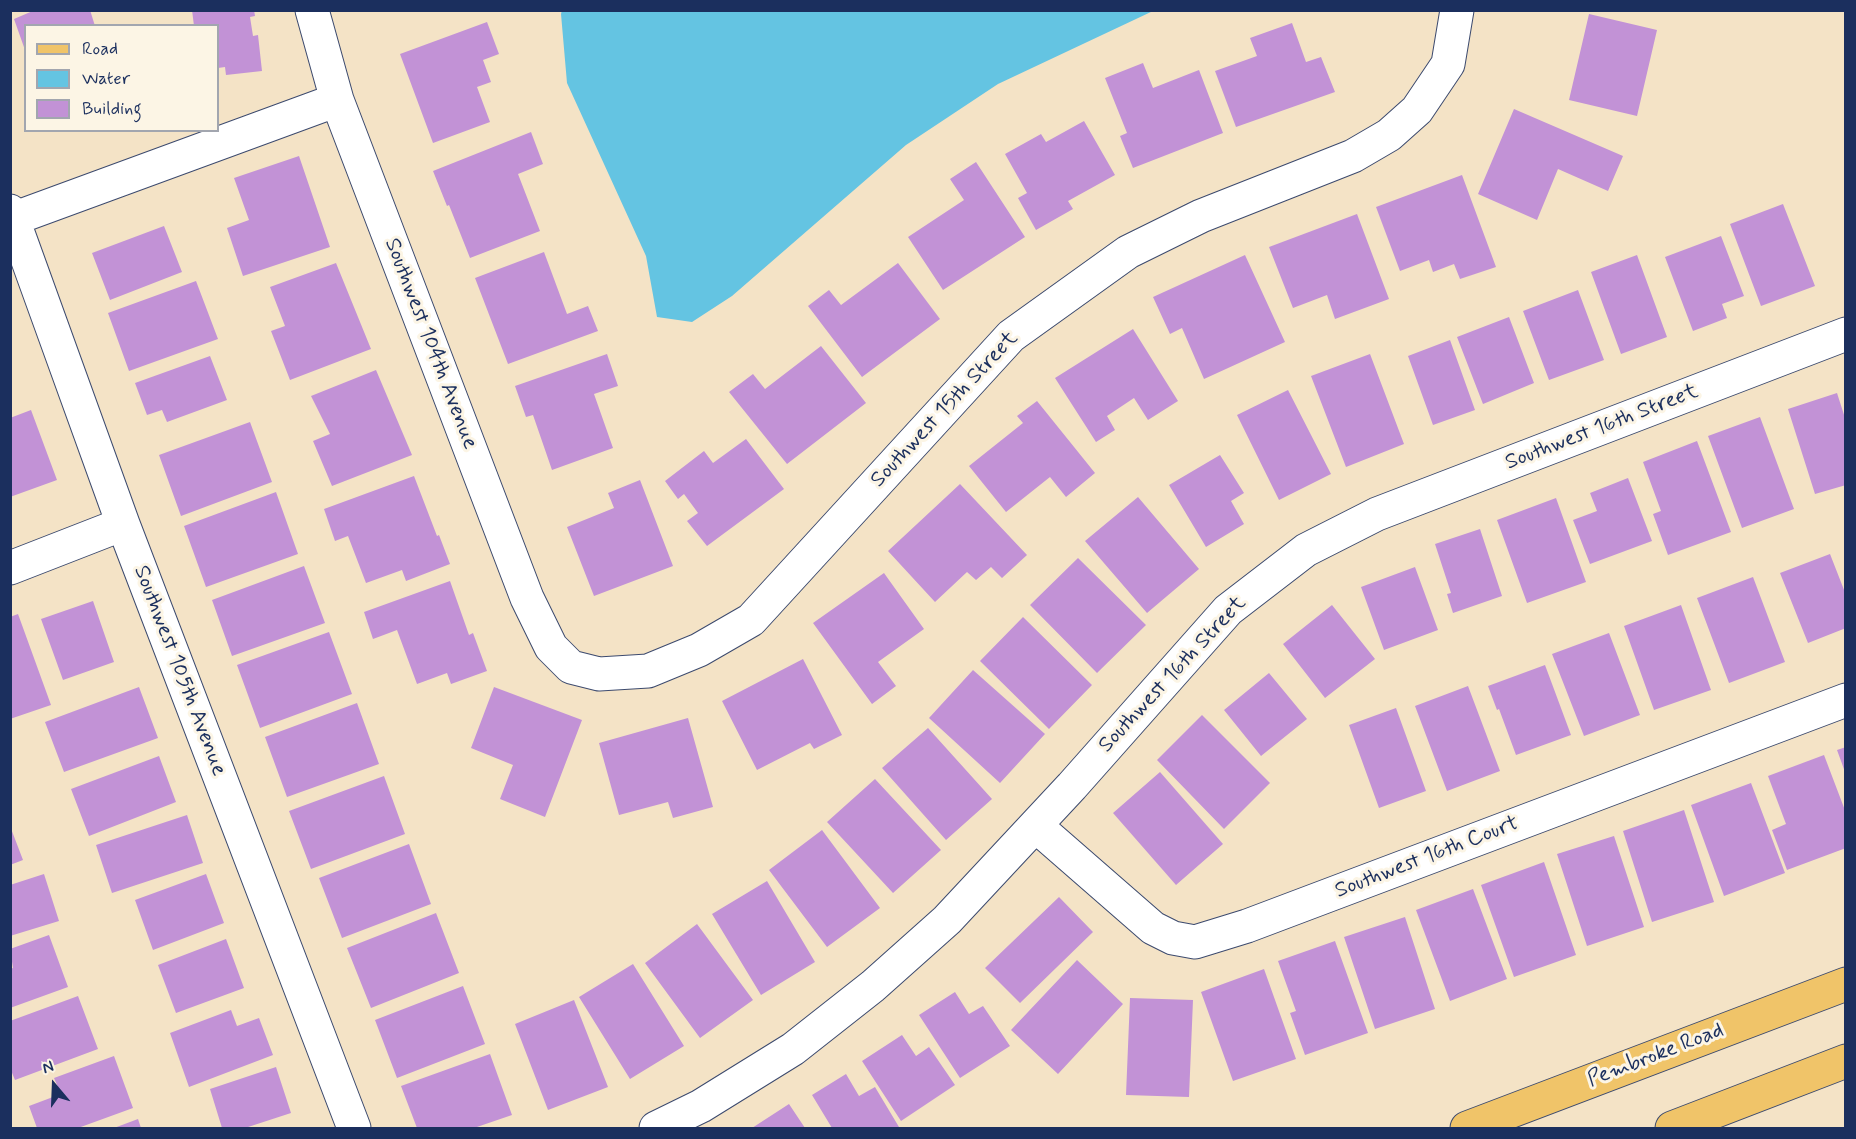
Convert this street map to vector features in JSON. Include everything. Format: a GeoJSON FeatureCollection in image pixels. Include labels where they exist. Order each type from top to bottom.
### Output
{"type":"FeatureCollection","features":[{"type":"Feature","properties":{"kind":"main road","name":"Pembroke Road"},"geometry":{"type":"LineString","coordinates":[[1467,1128],[1845,984]]}},
{"type":"Feature","properties":{"kind":"main road"},"geometry":{"type":"LineString","coordinates":[[1672,1128],[1845,1061]]}},
{"type":"Feature","properties":{"kind":"street","name":"Southwest 104th Avenue"},"geometry":{"type":"LineString","coordinates":[[312,10],[337,100],[527,598],[551,648],[571,667]]}},
{"type":"Feature","properties":{"kind":"street","name":"Southwest 15th Street"},"geometry":{"type":"LineString","coordinates":[[571,667],[599,674],[648,671],[699,650],[751,620],[1011,336],[1128,252],[1201,216],[1353,156],[1389,135],[1417,110],[1448,64],[1456,10]]}},
{"type":"Feature","properties":{"kind":"street"},"geometry":{"type":"LineString","coordinates":[[12,217],[337,100]]}},
{"type":"Feature","properties":{"kind":"street","name":"Southwest 105th Avenue"},"geometry":{"type":"LineString","coordinates":[[12,217],[123,524],[354,1128]]}},
{"type":"Feature","properties":{"kind":"street","name":"Southwest 16th Street"},"geometry":{"type":"LineString","coordinates":[[656,1128],[701,1106],[793,1049],[873,986],[947,920],[1036,826],[1228,610],[1306,550],[1377,514],[1845,334]]}},
{"type":"Feature","properties":{"kind":"street"},"geometry":{"type":"LineString","coordinates":[[10,568],[123,524]]}},
{"type":"Feature","properties":{"kind":"street","name":"Southwest 16th Court"},"geometry":{"type":"LineString","coordinates":[[1036,826],[1153,928],[1173,938],[1195,942],[1247,927],[1845,700]]}},
{"type":"Feature","properties":{"kind":"water"},"geometry":{"type":"Polygon","coordinates":[[[562,10],[1153,11],[998,84],[906,145],[732,296],[692,322],[657,317],[646,256],[567,83],[562,10]]]}},
{"type":"Feature","properties":{"kind":"building"},"geometry":{"type":"Polygon","coordinates":[[[35,10],[90,10],[94,24],[24,24],[24,47],[14,19],[35,10]]]}},
{"type":"Feature","properties":{"kind":"building"},"geometry":{"type":"Polygon","coordinates":[[[192,10],[254,10],[255,16],[250,17],[253,36],[258,35],[262,71],[226,75],[225,67],[219,68],[219,24],[194,24],[192,10]]]}},
{"type":"Feature","properties":{"kind":"building"},"geometry":{"type":"Polygon","coordinates":[[[1589,14],[1657,30],[1637,116],[1569,100],[1589,14]]]}},
{"type":"Feature","properties":{"kind":"building"},"geometry":{"type":"Polygon","coordinates":[[[487,22],[499,54],[483,60],[491,82],[477,87],[490,122],[433,143],[400,54],[487,22]]]}},
{"type":"Feature","properties":{"kind":"building"},"geometry":{"type":"Polygon","coordinates":[[[1292,23],[1306,62],[1321,57],[1335,92],[1236,127],[1215,71],[1257,56],[1250,38],[1292,23]]]}},
{"type":"Feature","properties":{"kind":"building"},"geometry":{"type":"Polygon","coordinates":[[[1143,63],[1153,88],[1199,70],[1223,133],[1133,168],[1120,136],[1127,133],[1105,78],[1143,63]]]}},
{"type":"Feature","properties":{"kind":"building"},"geometry":{"type":"Polygon","coordinates":[[[1514,109],[1623,156],[1608,191],[1558,169],[1537,220],[1478,194],[1514,109]]]}},
{"type":"Feature","properties":{"kind":"building"},"geometry":{"type":"Polygon","coordinates":[[[1084,121],[1115,175],[1068,201],[1073,209],[1036,230],[1018,198],[1027,193],[1005,154],[1041,134],[1046,142],[1084,121]]]}},
{"type":"Feature","properties":{"kind":"building"},"geometry":{"type":"Polygon","coordinates":[[[531,132],[543,164],[518,174],[540,231],[470,258],[433,171],[531,132]]]}},
{"type":"Feature","properties":{"kind":"building"},"geometry":{"type":"Polygon","coordinates":[[[299,156],[330,247],[243,276],[227,228],[249,220],[234,178],[299,156]]]}},
{"type":"Feature","properties":{"kind":"building"},"geometry":{"type":"Polygon","coordinates":[[[976,162],[1025,237],[943,290],[908,237],[964,200],[950,179],[976,162]]]}},
{"type":"Feature","properties":{"kind":"building"},"geometry":{"type":"Polygon","coordinates":[[[1462,175],[1496,267],[1460,279],[1454,264],[1433,272],[1429,260],[1400,271],[1376,207],[1462,175]]]}},
{"type":"Feature","properties":{"kind":"building"},"geometry":{"type":"Polygon","coordinates":[[[1783,204],[1815,286],[1761,306],[1730,224],[1783,204]]]}},
{"type":"Feature","properties":{"kind":"building"},"geometry":{"type":"Polygon","coordinates":[[[1357,214],[1389,299],[1335,319],[1327,295],[1293,308],[1269,247],[1357,214]]]}},
{"type":"Feature","properties":{"kind":"building"},"geometry":{"type":"Polygon","coordinates":[[[164,226],[182,272],[110,300],[92,253],[164,226]]]}},
{"type":"Feature","properties":{"kind":"building"},"geometry":{"type":"Polygon","coordinates":[[[1721,236],[1744,296],[1722,304],[1727,318],[1693,331],[1665,257],[1721,236]]]}},
{"type":"Feature","properties":{"kind":"building"},"geometry":{"type":"Polygon","coordinates":[[[544,252],[567,314],[588,306],[598,331],[508,364],[475,278],[544,252]]]}},
{"type":"Feature","properties":{"kind":"building"},"geometry":{"type":"Polygon","coordinates":[[[1245,255],[1285,342],[1204,379],[1182,328],[1170,334],[1153,297],[1245,255]]]}},
{"type":"Feature","properties":{"kind":"building"},"geometry":{"type":"Polygon","coordinates":[[[1637,255],[1667,337],[1621,354],[1591,272],[1637,255]]]}},
{"type":"Feature","properties":{"kind":"building"},"geometry":{"type":"Polygon","coordinates":[[[336,263],[371,349],[290,380],[271,331],[285,326],[270,287],[336,263]]]}},
{"type":"Feature","properties":{"kind":"building"},"geometry":{"type":"Polygon","coordinates":[[[898,263],[940,319],[862,377],[808,306],[829,290],[841,305],[898,263]]]}},
{"type":"Feature","properties":{"kind":"building"},"geometry":{"type":"Polygon","coordinates":[[[196,281],[218,339],[129,371],[108,313],[196,281]]]}},
{"type":"Feature","properties":{"kind":"building"},"geometry":{"type":"Polygon","coordinates":[[[1578,290],[1604,360],[1549,380],[1523,311],[1578,290]]]}},
{"type":"Feature","properties":{"kind":"building"},"geometry":{"type":"Polygon","coordinates":[[[1509,317],[1534,383],[1483,404],[1457,337],[1509,317]]]}},
{"type":"Feature","properties":{"kind":"building"},"geometry":{"type":"Polygon","coordinates":[[[1133,329],[1178,401],[1148,420],[1134,398],[1107,416],[1115,430],[1096,442],[1055,378],[1133,329]]]}},
{"type":"Feature","properties":{"kind":"building"},"geometry":{"type":"Polygon","coordinates":[[[1450,340],[1475,410],[1433,425],[1408,356],[1450,340]]]}},
{"type":"Feature","properties":{"kind":"building"},"geometry":{"type":"Polygon","coordinates":[[[821,346],[866,403],[787,464],[729,392],[753,374],[765,389],[821,346]]]}},
{"type":"Feature","properties":{"kind":"building"},"geometry":{"type":"Polygon","coordinates":[[[607,354],[618,386],[594,394],[613,448],[552,470],[533,415],[526,417],[515,386],[607,354]]]}},
{"type":"Feature","properties":{"kind":"building"},"geometry":{"type":"Polygon","coordinates":[[[1370,354],[1404,444],[1346,467],[1311,376],[1370,354]]]}},
{"type":"Feature","properties":{"kind":"building"},"geometry":{"type":"Polygon","coordinates":[[[210,356],[227,400],[167,422],[162,410],[147,415],[135,383],[210,356]]]}},
{"type":"Feature","properties":{"kind":"building"},"geometry":{"type":"Polygon","coordinates":[[[376,370],[412,455],[332,486],[313,441],[330,434],[311,396],[376,370]]]}},
{"type":"Feature","properties":{"kind":"building"},"geometry":{"type":"Polygon","coordinates":[[[1288,390],[1331,474],[1279,500],[1237,415],[1288,390]]]}},
{"type":"Feature","properties":{"kind":"building"},"geometry":{"type":"Polygon","coordinates":[[[1837,393],[1846,421],[1846,485],[1815,494],[1788,409],[1837,393]]]}},
{"type":"Feature","properties":{"kind":"building"},"geometry":{"type":"Polygon","coordinates":[[[1037,401],[1095,473],[1066,497],[1050,477],[1006,512],[969,466],[1023,423],[1017,416],[1037,401]]]}},
{"type":"Feature","properties":{"kind":"building"},"geometry":{"type":"Polygon","coordinates":[[[31,410],[57,480],[10,497],[10,418],[31,410]]]}},
{"type":"Feature","properties":{"kind":"building"},"geometry":{"type":"Polygon","coordinates":[[[1760,417],[1794,509],[1742,528],[1708,436],[1760,417]]]}},
{"type":"Feature","properties":{"kind":"building"},"geometry":{"type":"Polygon","coordinates":[[[250,422],[272,482],[181,516],[159,455],[250,422]]]}},
{"type":"Feature","properties":{"kind":"building"},"geometry":{"type":"Polygon","coordinates":[[[746,439],[784,489],[707,546],[687,521],[698,513],[684,494],[678,499],[665,481],[704,451],[713,463],[746,439]]]}},
{"type":"Feature","properties":{"kind":"building"},"geometry":{"type":"Polygon","coordinates":[[[1697,441],[1731,532],[1668,555],[1653,514],[1661,511],[1643,462],[1697,441]]]}},
{"type":"Feature","properties":{"kind":"building"},"geometry":{"type":"Polygon","coordinates":[[[1220,455],[1244,493],[1231,501],[1244,524],[1206,547],[1169,485],[1220,455]]]}},
{"type":"Feature","properties":{"kind":"building"},"geometry":{"type":"Polygon","coordinates":[[[414,476],[450,564],[406,581],[402,570],[366,583],[348,536],[335,541],[324,509],[414,476]]]}},
{"type":"Feature","properties":{"kind":"building"},"geometry":{"type":"Polygon","coordinates":[[[1628,478],[1652,541],[1590,564],[1573,520],[1597,511],[1590,493],[1628,478]]]}},
{"type":"Feature","properties":{"kind":"building"},"geometry":{"type":"Polygon","coordinates":[[[640,480],[673,566],[594,596],[567,527],[614,508],[608,493],[640,480]]]}},
{"type":"Feature","properties":{"kind":"building"},"geometry":{"type":"Polygon","coordinates":[[[960,484],[1027,555],[1002,578],[991,567],[976,580],[967,572],[935,602],[888,551],[960,484]]]}},
{"type":"Feature","properties":{"kind":"building"},"geometry":{"type":"Polygon","coordinates":[[[276,492],[298,554],[206,587],[184,526],[276,492]]]}},
{"type":"Feature","properties":{"kind":"building"},"geometry":{"type":"Polygon","coordinates":[[[1138,497],[1199,569],[1147,613],[1085,541],[1138,497]]]}},
{"type":"Feature","properties":{"kind":"building"},"geometry":{"type":"Polygon","coordinates":[[[1556,498],[1586,582],[1527,603],[1497,520],[1556,498]]]}},
{"type":"Feature","properties":{"kind":"building"},"geometry":{"type":"Polygon","coordinates":[[[1480,529],[1502,596],[1453,613],[1447,594],[1451,593],[1435,544],[1480,529]]]}},
{"type":"Feature","properties":{"kind":"building"},"geometry":{"type":"Polygon","coordinates":[[[1830,554],[1846,595],[1846,628],[1808,643],[1780,573],[1830,554]]]}},
{"type":"Feature","properties":{"kind":"building"},"geometry":{"type":"Polygon","coordinates":[[[1078,558],[1146,625],[1097,673],[1030,605],[1078,558]]]}},
{"type":"Feature","properties":{"kind":"building"},"geometry":{"type":"Polygon","coordinates":[[[304,566],[325,623],[232,656],[212,600],[304,566]]]}},
{"type":"Feature","properties":{"kind":"building"},"geometry":{"type":"Polygon","coordinates":[[[1415,567],[1438,630],[1384,650],[1361,587],[1415,567]]]}},
{"type":"Feature","properties":{"kind":"building"},"geometry":{"type":"Polygon","coordinates":[[[884,573],[924,629],[878,662],[896,686],[872,704],[813,623],[884,573]]]}},
{"type":"Feature","properties":{"kind":"building"},"geometry":{"type":"Polygon","coordinates":[[[1753,577],[1785,662],[1729,683],[1697,598],[1753,577]]]}},
{"type":"Feature","properties":{"kind":"building"},"geometry":{"type":"Polygon","coordinates":[[[450,581],[469,635],[473,633],[487,671],[451,684],[447,673],[417,684],[397,630],[373,639],[364,612],[450,581]]]}},
{"type":"Feature","properties":{"kind":"building"},"geometry":{"type":"Polygon","coordinates":[[[93,601],[114,662],[63,680],[41,619],[93,601]]]}},
{"type":"Feature","properties":{"kind":"building"},"geometry":{"type":"Polygon","coordinates":[[[1332,605],[1375,659],[1325,698],[1283,644],[1332,605]]]}},
{"type":"Feature","properties":{"kind":"building"},"geometry":{"type":"Polygon","coordinates":[[[1681,605],[1711,690],[1654,710],[1624,626],[1681,605]]]}},
{"type":"Feature","properties":{"kind":"building"},"geometry":{"type":"Polygon","coordinates":[[[18,614],[51,705],[10,719],[10,617],[18,614]]]}},
{"type":"Feature","properties":{"kind":"building"},"geometry":{"type":"Polygon","coordinates":[[[1023,617],[1092,685],[1049,729],[980,661],[1023,617]]]}},
{"type":"Feature","properties":{"kind":"building"},"geometry":{"type":"Polygon","coordinates":[[[329,632],[352,694],[260,728],[237,665],[329,632]]]}},
{"type":"Feature","properties":{"kind":"building"},"geometry":{"type":"Polygon","coordinates":[[[1609,633],[1640,715],[1584,736],[1552,654],[1609,633]]]}},
{"type":"Feature","properties":{"kind":"building"},"geometry":{"type":"Polygon","coordinates":[[[803,659],[842,735],[814,749],[810,743],[757,770],[722,701],[803,659]]]}},
{"type":"Feature","properties":{"kind":"building"},"geometry":{"type":"Polygon","coordinates":[[[1545,665],[1571,735],[1516,755],[1488,686],[1545,665]]]}},
{"type":"Feature","properties":{"kind":"building"},"geometry":{"type":"Polygon","coordinates":[[[973,670],[1045,734],[1000,783],[929,718],[973,670]]]}},
{"type":"Feature","properties":{"kind":"building"},"geometry":{"type":"Polygon","coordinates":[[[1269,673],[1307,719],[1261,756],[1224,710],[1269,673]]]}},
{"type":"Feature","properties":{"kind":"building"},"geometry":{"type":"Polygon","coordinates":[[[1468,686],[1500,771],[1447,791],[1415,706],[1468,686]]]}},
{"type":"Feature","properties":{"kind":"building"},"geometry":{"type":"Polygon","coordinates":[[[139,687],[158,738],[64,772],[45,722],[139,687]]]}},
{"type":"Feature","properties":{"kind":"building"},"geometry":{"type":"Polygon","coordinates":[[[494,687],[582,720],[545,817],[500,799],[513,765],[471,748],[494,687]]]}},
{"type":"Feature","properties":{"kind":"building"},"geometry":{"type":"Polygon","coordinates":[[[357,703],[379,764],[287,797],[265,737],[357,703]]]}},
{"type":"Feature","properties":{"kind":"building"},"geometry":{"type":"Polygon","coordinates":[[[1396,708],[1426,791],[1379,808],[1349,725],[1396,708]]]}},
{"type":"Feature","properties":{"kind":"building"},"geometry":{"type":"Polygon","coordinates":[[[1202,715],[1270,783],[1224,829],[1157,760],[1202,715]]]}},
{"type":"Feature","properties":{"kind":"building"},"geometry":{"type":"Polygon","coordinates":[[[688,718],[713,807],[673,818],[668,802],[619,815],[599,743],[688,718]]]}},
{"type":"Feature","properties":{"kind":"building"},"geometry":{"type":"Polygon","coordinates":[[[928,728],[992,799],[946,840],[882,768],[928,728]]]}},
{"type":"Feature","properties":{"kind":"building"},"geometry":{"type":"Polygon","coordinates":[[[1846,747],[1846,772],[1845,772],[1837,750],[1846,747]]]}},
{"type":"Feature","properties":{"kind":"building"},"geometry":{"type":"Polygon","coordinates":[[[1824,755],[1846,813],[1846,848],[1787,870],[1772,830],[1786,824],[1768,776],[1824,755]]]}},
{"type":"Feature","properties":{"kind":"building"},"geometry":{"type":"Polygon","coordinates":[[[159,756],[176,802],[89,836],[71,789],[159,756]]]}},
{"type":"Feature","properties":{"kind":"building"},"geometry":{"type":"Polygon","coordinates":[[[1160,772],[1223,844],[1176,885],[1113,813],[1160,772]]]}},
{"type":"Feature","properties":{"kind":"building"},"geometry":{"type":"Polygon","coordinates":[[[384,776],[405,834],[311,869],[289,811],[384,776]]]}},
{"type":"Feature","properties":{"kind":"building"},"geometry":{"type":"Polygon","coordinates":[[[875,779],[941,850],[893,893],[827,822],[875,779]]]}},
{"type":"Feature","properties":{"kind":"building"},"geometry":{"type":"Polygon","coordinates":[[[1751,783],[1785,873],[1724,896],[1691,805],[1751,783]]]}},
{"type":"Feature","properties":{"kind":"building"},"geometry":{"type":"Polygon","coordinates":[[[1684,810],[1714,902],[1652,922],[1623,831],[1684,810]]]}},
{"type":"Feature","properties":{"kind":"building"},"geometry":{"type":"Polygon","coordinates":[[[187,815],[203,863],[112,893],[96,845],[187,815]]]}},
{"type":"Feature","properties":{"kind":"building"},"geometry":{"type":"Polygon","coordinates":[[[10,826],[23,860],[10,865],[10,826]]]}},
{"type":"Feature","properties":{"kind":"building"},"geometry":{"type":"Polygon","coordinates":[[[822,830],[880,908],[827,947],[769,870],[822,830]]]}},
{"type":"Feature","properties":{"kind":"building"},"geometry":{"type":"Polygon","coordinates":[[[1614,836],[1644,927],[1587,946],[1557,854],[1614,836]]]}},
{"type":"Feature","properties":{"kind":"building"},"geometry":{"type":"Polygon","coordinates":[[[409,844],[431,904],[342,938],[319,878],[409,844]]]}},
{"type":"Feature","properties":{"kind":"building"},"geometry":{"type":"Polygon","coordinates":[[[1544,862],[1576,955],[1514,977],[1481,885],[1544,862]]]}},
{"type":"Feature","properties":{"kind":"building"},"geometry":{"type":"Polygon","coordinates":[[[44,874],[59,921],[10,936],[10,885],[44,874]]]}},
{"type":"Feature","properties":{"kind":"building"},"geometry":{"type":"Polygon","coordinates":[[[206,874],[224,923],[153,950],[135,900],[206,874]]]}},
{"type":"Feature","properties":{"kind":"building"},"geometry":{"type":"Polygon","coordinates":[[[767,881],[815,962],[761,995],[712,914],[767,881]]]}},
{"type":"Feature","properties":{"kind":"building"},"geometry":{"type":"Polygon","coordinates":[[[1473,889],[1507,979],[1450,1001],[1416,910],[1473,889]]]}},
{"type":"Feature","properties":{"kind":"building"},"geometry":{"type":"Polygon","coordinates":[[[1059,897],[1093,932],[1020,1003],[985,968],[1059,897]]]}},
{"type":"Feature","properties":{"kind":"building"},"geometry":{"type":"Polygon","coordinates":[[[436,913],[459,973],[371,1008],[347,948],[436,913]]]}},
{"type":"Feature","properties":{"kind":"building"},"geometry":{"type":"Polygon","coordinates":[[[1405,917],[1435,1009],[1375,1029],[1344,937],[1405,917]]]}},
{"type":"Feature","properties":{"kind":"building"},"geometry":{"type":"Polygon","coordinates":[[[697,924],[753,1000],[700,1038],[645,963],[697,924]]]}},
{"type":"Feature","properties":{"kind":"building"},"geometry":{"type":"Polygon","coordinates":[[[49,935],[68,987],[10,1008],[10,969],[13,968],[10,949],[49,935]]]}},
{"type":"Feature","properties":{"kind":"building"},"geometry":{"type":"Polygon","coordinates":[[[226,939],[244,988],[176,1013],[158,965],[226,939]]]}},
{"type":"Feature","properties":{"kind":"building"},"geometry":{"type":"Polygon","coordinates":[[[1335,941],[1368,1033],[1305,1055],[1290,1013],[1296,1011],[1278,961],[1335,941]]]}},
{"type":"Feature","properties":{"kind":"building"},"geometry":{"type":"Polygon","coordinates":[[[1077,960],[1123,1004],[1058,1074],[1011,1030],[1077,960]]]}},
{"type":"Feature","properties":{"kind":"building"},"geometry":{"type":"Polygon","coordinates":[[[633,964],[684,1046],[630,1079],[579,997],[633,964]]]}},
{"type":"Feature","properties":{"kind":"building"},"geometry":{"type":"Polygon","coordinates":[[[1264,969],[1296,1059],[1233,1081],[1201,992],[1264,969]]]}},
{"type":"Feature","properties":{"kind":"building"},"geometry":{"type":"Polygon","coordinates":[[[463,986],[485,1044],[397,1078],[375,1020],[463,986]]]}},
{"type":"Feature","properties":{"kind":"building"},"geometry":{"type":"Polygon","coordinates":[[[955,992],[969,1014],[983,1006],[1010,1046],[960,1078],[919,1015],[955,992]]]}},
{"type":"Feature","properties":{"kind":"building"},"geometry":{"type":"Polygon","coordinates":[[[78,996],[98,1049],[15,1080],[10,1068],[10,1021],[78,996]]]}},
{"type":"Feature","properties":{"kind":"building"},"geometry":{"type":"Polygon","coordinates":[[[1130,998],[1193,1000],[1189,1097],[1126,1095],[1130,998]]]}},
{"type":"Feature","properties":{"kind":"building"},"geometry":{"type":"Polygon","coordinates":[[[574,1000],[608,1087],[548,1110],[515,1024],[574,1000]]]}},
{"type":"Feature","properties":{"kind":"building"},"geometry":{"type":"Polygon","coordinates":[[[231,1010],[237,1026],[259,1018],[273,1055],[189,1087],[170,1033],[231,1010]]]}},
{"type":"Feature","properties":{"kind":"building"},"geometry":{"type":"Polygon","coordinates":[[[902,1035],[916,1056],[929,1047],[955,1085],[901,1121],[862,1061],[902,1035]]]}},
{"type":"Feature","properties":{"kind":"building"},"geometry":{"type":"Polygon","coordinates":[[[490,1054],[512,1115],[474,1128],[417,1128],[401,1086],[490,1054]]]}},
{"type":"Feature","properties":{"kind":"building"},"geometry":{"type":"Polygon","coordinates":[[[114,1056],[133,1108],[78,1128],[37,1128],[29,1106],[61,1094],[54,1078],[114,1056]]]}},
{"type":"Feature","properties":{"kind":"building"},"geometry":{"type":"Polygon","coordinates":[[[276,1067],[291,1113],[245,1128],[222,1128],[210,1089],[276,1067]]]}},
{"type":"Feature","properties":{"kind":"building"},"geometry":{"type":"Polygon","coordinates":[[[846,1074],[859,1096],[875,1087],[899,1127],[832,1128],[812,1095],[846,1074]]]}},
{"type":"Feature","properties":{"kind":"building"},"geometry":{"type":"Polygon","coordinates":[[[789,1104],[805,1128],[752,1128],[789,1104]]]}},
{"type":"Feature","properties":{"kind":"building"},"geometry":{"type":"Polygon","coordinates":[[[138,1119],[141,1128],[114,1128],[138,1119]]]}}]}
